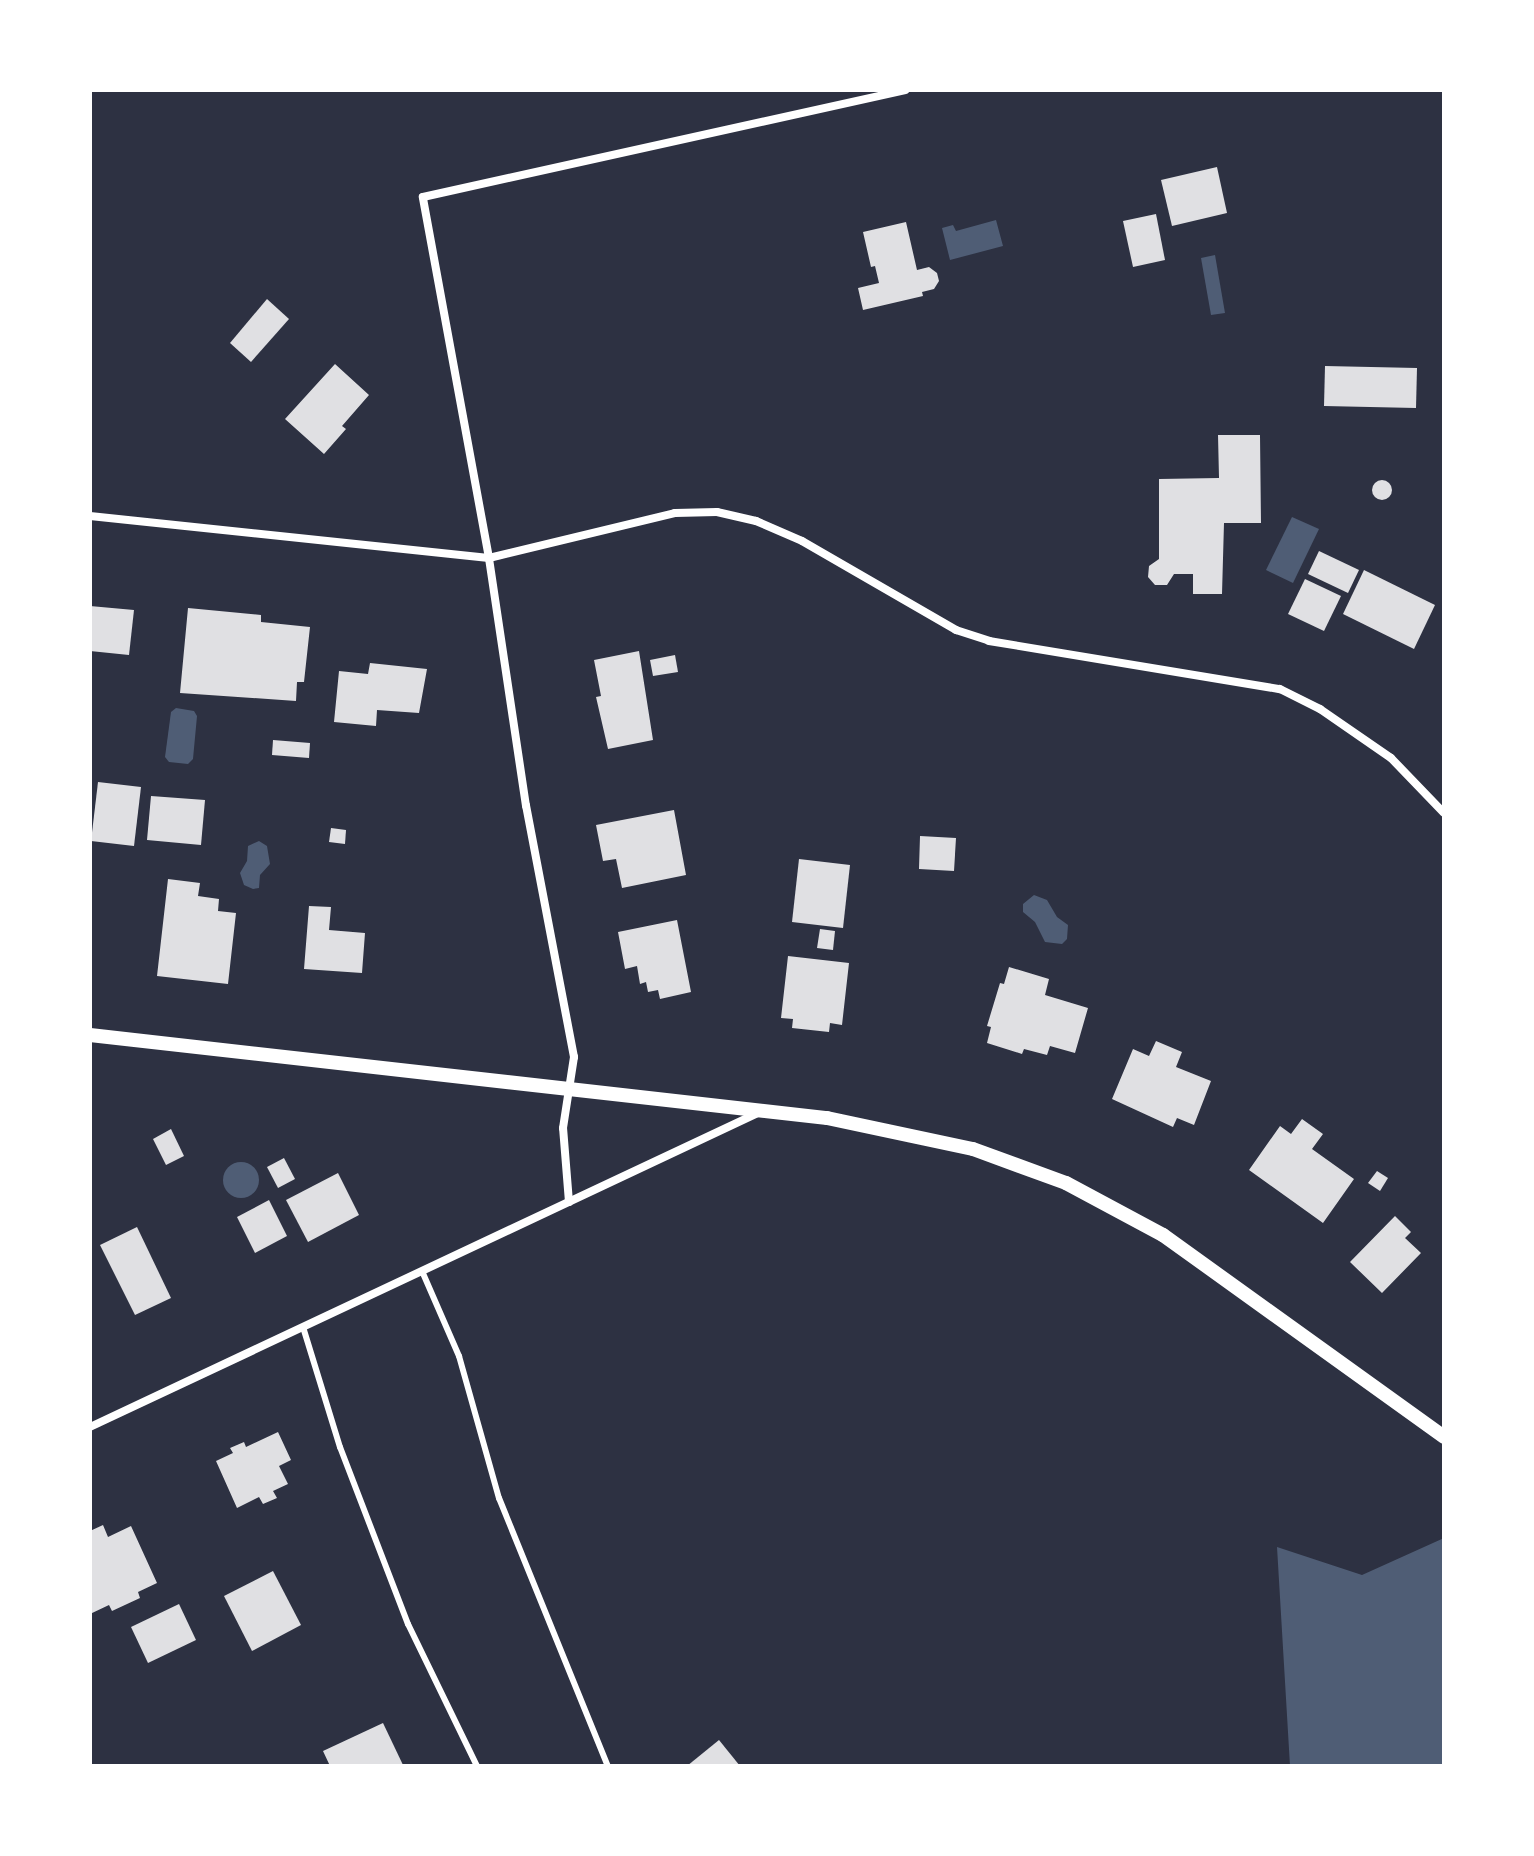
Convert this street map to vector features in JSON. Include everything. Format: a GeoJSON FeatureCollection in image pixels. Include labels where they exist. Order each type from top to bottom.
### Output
{"type":"FeatureCollection","features":[{"type":"Feature","properties":{"kind":"street"},"geometry":{"type":"LineString","coordinates":[[569,1202],[563,1128],[574,1057],[526,806],[489,558],[423,197],[905,90]]}},
{"type":"Feature","properties":{"kind":"street"},"geometry":{"type":"LineString","coordinates":[[90,516],[489,558],[675,513],[717,512],[756,521],[802,541],[956,630],[989,641],[1280,689],[1320,709],[1391,758],[1444,813]]}},
{"type":"Feature","properties":{"kind":"street"},"geometry":{"type":"LineString","coordinates":[[90,1035],[827,1118],[973,1149],[1066,1183],[1163,1235],[1444,1437]]}},
{"type":"Feature","properties":{"kind":"street"},"geometry":{"type":"LineString","coordinates":[[90,1427],[765,1110]]}},
{"type":"Feature","properties":{"kind":"lane"},"geometry":{"type":"LineString","coordinates":[[422,1271],[459,1356],[499,1498],[608,1766]]}},
{"type":"Feature","properties":{"kind":"lane"},"geometry":{"type":"LineString","coordinates":[[303,1327],[340,1447],[408,1624],[477,1766]]}},
{"type":"Feature","properties":{"kind":"water"},"geometry":{"type":"Polygon","coordinates":[[[996,220],[1003,246],[950,260],[942,228],[953,225],[956,231],[996,220]]]}},
{"type":"Feature","properties":{"kind":"water"},"geometry":{"type":"Polygon","coordinates":[[[1215,255],[1225,313],[1211,315],[1201,258],[1215,255]]]}},
{"type":"Feature","properties":{"kind":"water"},"geometry":{"type":"Polygon","coordinates":[[[1292,517],[1319,529],[1293,583],[1266,570],[1292,517]]]}},
{"type":"Feature","properties":{"kind":"water"},"geometry":{"type":"Polygon","coordinates":[[[176,708],[194,711],[197,716],[193,759],[188,764],[169,762],[165,757],[171,712],[176,708]]]}},
{"type":"Feature","properties":{"kind":"water"},"geometry":{"type":"Polygon","coordinates":[[[259,841],[267,846],[270,864],[260,875],[259,888],[253,889],[244,885],[240,873],[247,861],[248,846],[259,841]]]}},
{"type":"Feature","properties":{"kind":"water"},"geometry":{"type":"Polygon","coordinates":[[[1034,895],[1047,900],[1057,917],[1068,925],[1067,939],[1062,944],[1045,942],[1035,922],[1023,912],[1023,904],[1034,895]]]}},
{"type":"Feature","properties":{"kind":"water"},"geometry":{"type":"Polygon","coordinates":[[[241,1162],[254,1167],[259,1180],[254,1193],[241,1198],[228,1193],[223,1180],[228,1167],[241,1162]]]}},
{"type":"Feature","properties":{"kind":"water"},"geometry":{"type":"Polygon","coordinates":[[[1444,1538],[1444,1766],[1290,1766],[1277,1547],[1362,1575],[1444,1538]]]}},
{"type":"Feature","properties":{"kind":"building"},"geometry":{"type":"Polygon","coordinates":[[[1217,167],[1227,213],[1172,226],[1161,180],[1217,167]]]}},
{"type":"Feature","properties":{"kind":"building"},"geometry":{"type":"Polygon","coordinates":[[[1156,214],[1165,260],[1133,267],[1123,221],[1156,214]]]}},
{"type":"Feature","properties":{"kind":"building"},"geometry":{"type":"Polygon","coordinates":[[[906,222],[917,270],[929,267],[937,273],[939,281],[934,289],[922,292],[923,296],[863,310],[858,288],[879,283],[875,266],[871,267],[863,232],[906,222]]]}},
{"type":"Feature","properties":{"kind":"building"},"geometry":{"type":"Polygon","coordinates":[[[267,299],[289,319],[251,362],[230,343],[267,299]]]}},
{"type":"Feature","properties":{"kind":"building"},"geometry":{"type":"Polygon","coordinates":[[[335,364],[369,395],[342,426],[346,429],[324,454],[285,419],[335,364]]]}},
{"type":"Feature","properties":{"kind":"building"},"geometry":{"type":"Polygon","coordinates":[[[1325,366],[1417,368],[1416,408],[1324,406],[1325,366]]]}},
{"type":"Feature","properties":{"kind":"building"},"geometry":{"type":"Polygon","coordinates":[[[1218,435],[1260,435],[1261,523],[1224,523],[1222,594],[1193,594],[1193,574],[1174,574],[1167,585],[1155,585],[1148,577],[1149,566],[1159,559],[1159,479],[1219,478],[1218,435]]]}},
{"type":"Feature","properties":{"kind":"building"},"geometry":{"type":"Polygon","coordinates":[[[1382,480],[1389,483],[1392,490],[1389,497],[1382,500],[1375,497],[1372,490],[1375,483],[1382,480]]]}},
{"type":"Feature","properties":{"kind":"building"},"geometry":{"type":"Polygon","coordinates":[[[1319,551],[1359,570],[1348,593],[1308,574],[1319,551]]]}},
{"type":"Feature","properties":{"kind":"building"},"geometry":{"type":"Polygon","coordinates":[[[1364,570],[1435,605],[1414,649],[1343,614],[1364,570]]]}},
{"type":"Feature","properties":{"kind":"building"},"geometry":{"type":"Polygon","coordinates":[[[1305,579],[1341,596],[1324,631],[1288,614],[1305,579]]]}},
{"type":"Feature","properties":{"kind":"building"},"geometry":{"type":"Polygon","coordinates":[[[90,606],[134,610],[129,655],[90,651],[90,606]]]}},
{"type":"Feature","properties":{"kind":"building"},"geometry":{"type":"Polygon","coordinates":[[[188,608],[261,615],[261,622],[310,627],[304,682],[297,682],[296,701],[180,693],[188,608]]]}},
{"type":"Feature","properties":{"kind":"building"},"geometry":{"type":"Polygon","coordinates":[[[639,651],[653,740],[608,749],[596,697],[601,696],[594,660],[639,651]]]}},
{"type":"Feature","properties":{"kind":"building"},"geometry":{"type":"Polygon","coordinates":[[[675,655],[678,672],[653,676],[650,660],[675,655]]]}},
{"type":"Feature","properties":{"kind":"building"},"geometry":{"type":"Polygon","coordinates":[[[370,663],[427,669],[419,713],[377,710],[376,726],[334,722],[339,671],[368,674],[370,663]]]}},
{"type":"Feature","properties":{"kind":"building"},"geometry":{"type":"Polygon","coordinates":[[[273,740],[310,743],[309,758],[272,755],[273,740]]]}},
{"type":"Feature","properties":{"kind":"building"},"geometry":{"type":"Polygon","coordinates":[[[98,782],[141,787],[134,846],[91,841],[98,782]]]}},
{"type":"Feature","properties":{"kind":"building"},"geometry":{"type":"Polygon","coordinates":[[[151,796],[205,800],[201,845],[147,840],[151,796]]]}},
{"type":"Feature","properties":{"kind":"building"},"geometry":{"type":"Polygon","coordinates":[[[674,810],[686,875],[622,888],[616,859],[603,861],[596,825],[674,810]]]}},
{"type":"Feature","properties":{"kind":"building"},"geometry":{"type":"Polygon","coordinates":[[[331,828],[346,830],[345,844],[329,842],[331,828]]]}},
{"type":"Feature","properties":{"kind":"building"},"geometry":{"type":"Polygon","coordinates":[[[920,836],[956,838],[954,871],[919,869],[920,836]]]}},
{"type":"Feature","properties":{"kind":"building"},"geometry":{"type":"Polygon","coordinates":[[[799,859],[850,865],[843,928],[792,922],[799,859]]]}},
{"type":"Feature","properties":{"kind":"building"},"geometry":{"type":"Polygon","coordinates":[[[168,879],[200,883],[198,896],[219,899],[218,911],[236,913],[228,984],[157,976],[168,879]]]}},
{"type":"Feature","properties":{"kind":"building"},"geometry":{"type":"Polygon","coordinates":[[[309,906],[331,907],[329,930],[365,933],[362,973],[304,969],[309,906]]]}},
{"type":"Feature","properties":{"kind":"building"},"geometry":{"type":"Polygon","coordinates":[[[677,920],[691,992],[660,999],[658,990],[648,992],[646,982],[640,984],[637,966],[625,969],[618,932],[677,920]]]}},
{"type":"Feature","properties":{"kind":"building"},"geometry":{"type":"Polygon","coordinates":[[[820,929],[835,931],[833,950],[817,948],[820,929]]]}},
{"type":"Feature","properties":{"kind":"building"},"geometry":{"type":"Polygon","coordinates":[[[788,956],[849,963],[842,1025],[830,1023],[829,1032],[792,1028],[793,1019],[781,1018],[788,956]]]}},
{"type":"Feature","properties":{"kind":"building"},"geometry":{"type":"Polygon","coordinates":[[[1009,967],[1049,979],[1045,995],[1088,1008],[1075,1053],[1050,1046],[1047,1055],[1024,1049],[1022,1054],[987,1043],[991,1027],[987,1026],[1000,983],[1004,984],[1009,967]]]}},
{"type":"Feature","properties":{"kind":"building"},"geometry":{"type":"Polygon","coordinates":[[[1156,1041],[1182,1052],[1176,1067],[1211,1081],[1194,1125],[1177,1118],[1173,1127],[1112,1099],[1133,1049],[1149,1056],[1156,1041]]]}},
{"type":"Feature","properties":{"kind":"building"},"geometry":{"type":"Polygon","coordinates":[[[1302,1119],[1323,1134],[1312,1149],[1354,1179],[1323,1223],[1249,1170],[1280,1126],[1291,1134],[1302,1119]]]}},
{"type":"Feature","properties":{"kind":"building"},"geometry":{"type":"Polygon","coordinates":[[[171,1129],[184,1156],[166,1165],[153,1139],[171,1129]]]}},
{"type":"Feature","properties":{"kind":"building"},"geometry":{"type":"Polygon","coordinates":[[[284,1158],[295,1179],[278,1188],[267,1167],[284,1158]]]}},
{"type":"Feature","properties":{"kind":"building"},"geometry":{"type":"Polygon","coordinates":[[[1377,1171],[1388,1178],[1380,1191],[1368,1183],[1377,1171]]]}},
{"type":"Feature","properties":{"kind":"building"},"geometry":{"type":"Polygon","coordinates":[[[338,1173],[359,1215],[308,1242],[286,1200],[338,1173]]]}},
{"type":"Feature","properties":{"kind":"building"},"geometry":{"type":"Polygon","coordinates":[[[269,1200],[287,1236],[255,1253],[237,1217],[269,1200]]]}},
{"type":"Feature","properties":{"kind":"building"},"geometry":{"type":"Polygon","coordinates":[[[1395,1216],[1411,1232],[1405,1238],[1421,1253],[1382,1293],[1350,1262],[1395,1216]]]}},
{"type":"Feature","properties":{"kind":"building"},"geometry":{"type":"Polygon","coordinates":[[[137,1227],[171,1298],[135,1315],[100,1245],[137,1227]]]}},
{"type":"Feature","properties":{"kind":"building"},"geometry":{"type":"Polygon","coordinates":[[[278,1432],[291,1460],[279,1466],[288,1484],[273,1491],[277,1498],[263,1504],[259,1497],[237,1508],[216,1461],[233,1453],[230,1448],[244,1442],[246,1447],[278,1432]]]}},
{"type":"Feature","properties":{"kind":"building"},"geometry":{"type":"Polygon","coordinates":[[[103,1525],[108,1537],[131,1526],[157,1583],[138,1592],[140,1598],[112,1611],[109,1605],[90,1614],[90,1531],[103,1525]]]}},
{"type":"Feature","properties":{"kind":"building"},"geometry":{"type":"Polygon","coordinates":[[[273,1571],[301,1625],[252,1651],[224,1596],[273,1571]]]}},
{"type":"Feature","properties":{"kind":"building"},"geometry":{"type":"Polygon","coordinates":[[[179,1604],[196,1640],[148,1663],[131,1627],[179,1604]]]}},
{"type":"Feature","properties":{"kind":"building"},"geometry":{"type":"Polygon","coordinates":[[[383,1723],[403,1765],[330,1766],[323,1751],[383,1723]]]}},
{"type":"Feature","properties":{"kind":"building"},"geometry":{"type":"Polygon","coordinates":[[[719,1740],[740,1766],[687,1766],[719,1740]]]}}]}
